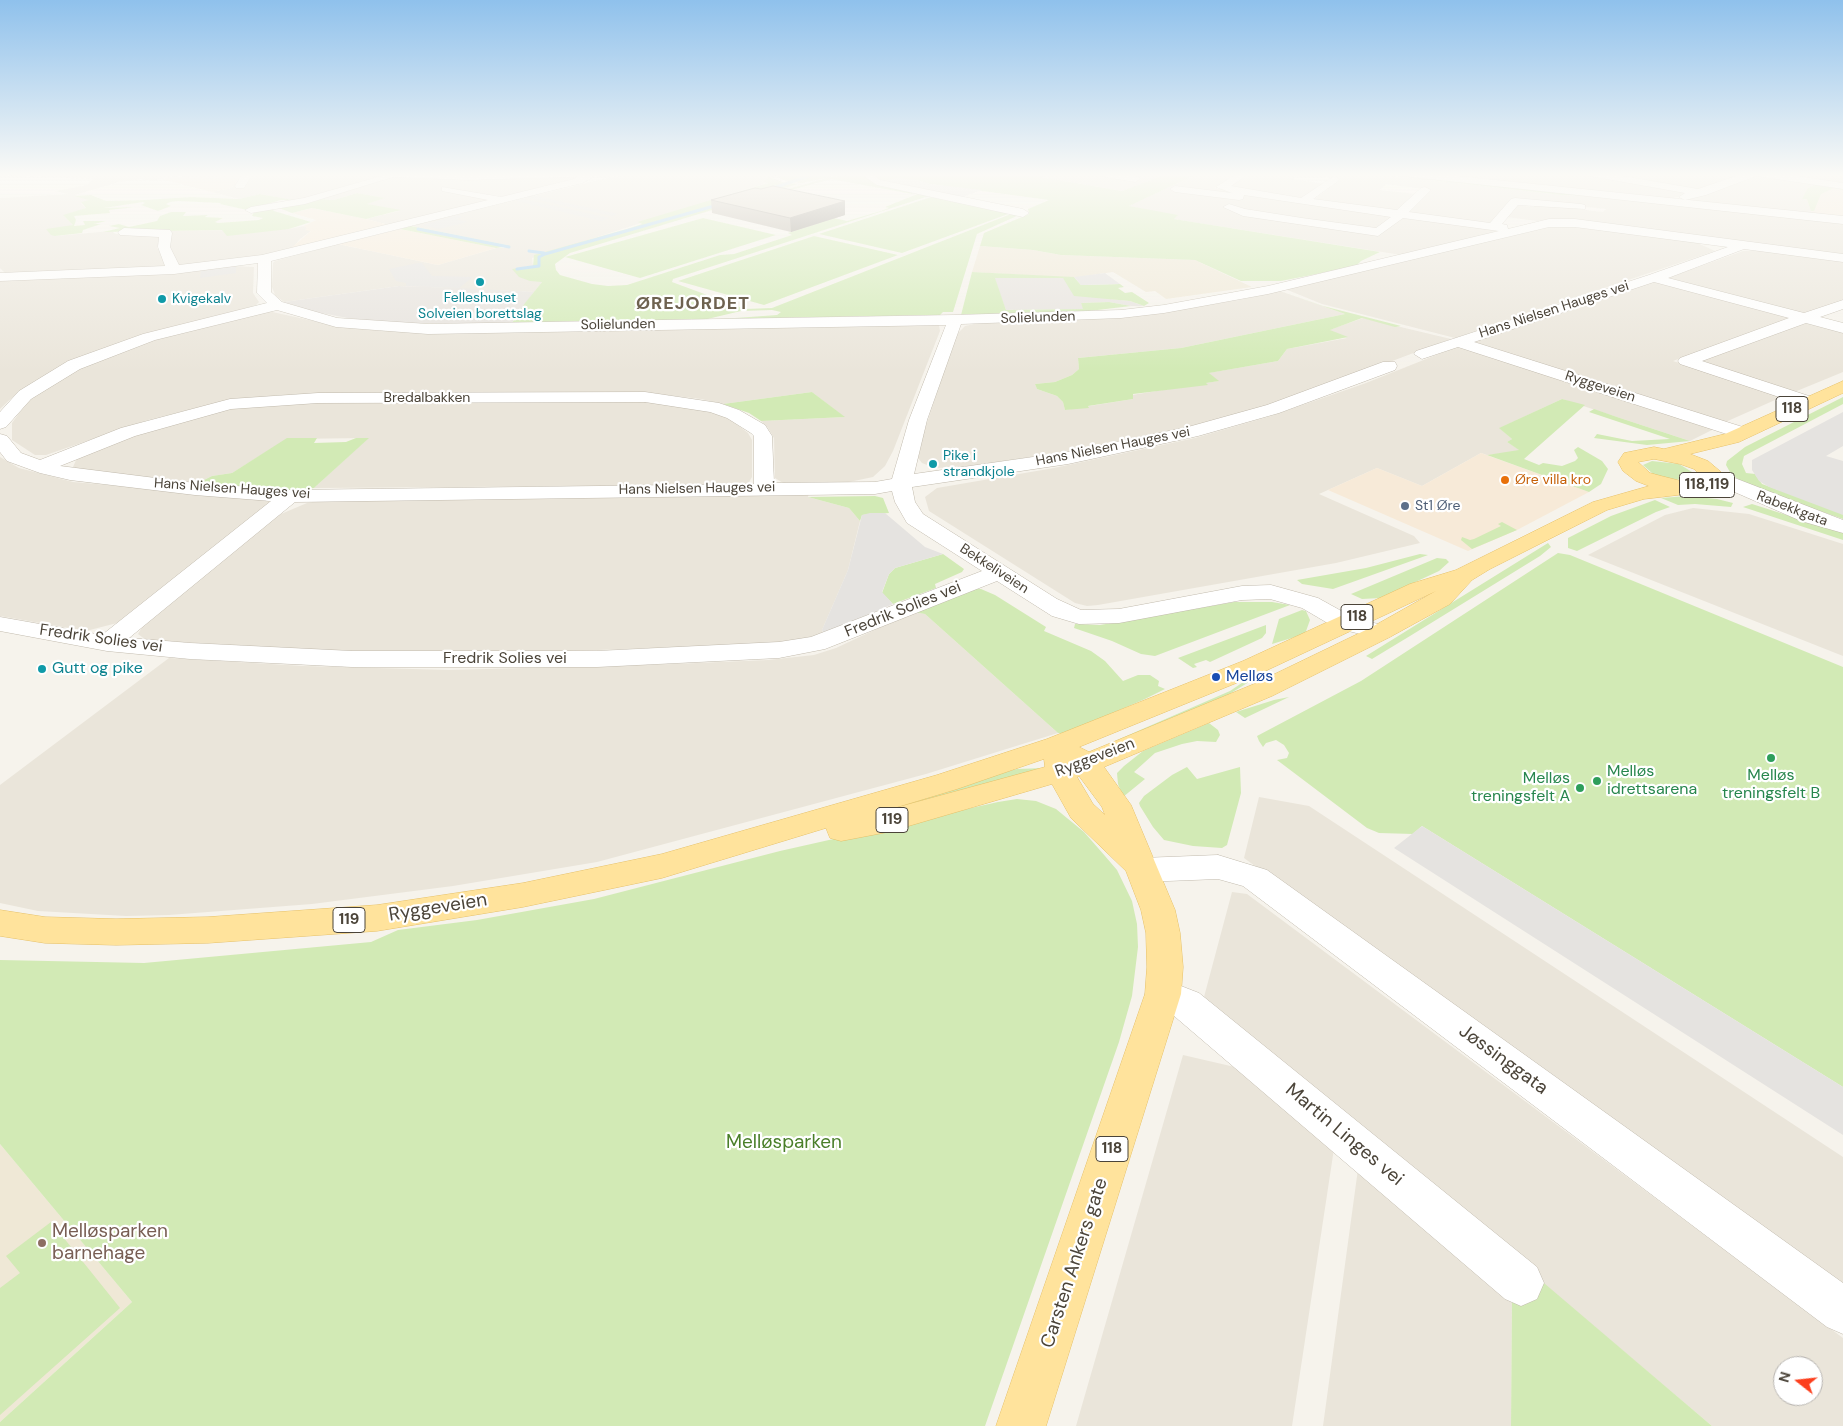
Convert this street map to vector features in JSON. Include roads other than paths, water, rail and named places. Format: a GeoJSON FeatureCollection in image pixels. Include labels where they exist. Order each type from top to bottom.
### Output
{"type":"FeatureCollection","features":[{"type":"Feature","properties":{"kind":"main road","name":"118"},"geometry":{"type":"LineString","coordinates":[[1666,454],[1737,435],[1843,386]]}},
{"type":"Feature","properties":{"kind":"main road","name":"118"},"geometry":{"type":"LineString","coordinates":[[1712,473],[1708,462],[1737,435]]}},
{"type":"Feature","properties":{"kind":"main road","name":"118,119"},"geometry":{"type":"LineString","coordinates":[[1643,454],[1666,454],[1685,459],[1712,473],[1712,483],[1687,487],[1655,481],[1635,472],[1628,462],[1631,457],[1643,454]]}},
{"type":"Feature","properties":{"kind":"main road","name":"Ryggeveien"},"geometry":{"type":"LineString","coordinates":[[1600,506],[1635,472]]}},
{"type":"Feature","properties":{"kind":"main road","name":"Ryggeveien"},"geometry":{"type":"LineString","coordinates":[[0,923],[45,930],[116,932],[208,930],[377,918],[522,895],[693,858],[888,821],[1068,760],[1263,690],[1364,622],[1418,589],[1464,575],[1600,506],[1641,493],[1687,487]]}},
{"type":"Feature","properties":{"kind":"main road","name":"Ryggeveien"},"geometry":{"type":"LineString","coordinates":[[1068,760],[1252,667],[1364,622]]}},
{"type":"Feature","properties":{"kind":"main road","name":"Carsten Ankers gate"},"geometry":{"type":"LineString","coordinates":[[1021,1426],[1163,994],[1164,933],[1158,910],[1142,870],[1082,811],[1068,760]]}},
{"type":"Feature","properties":{"kind":"street"},"geometry":{"type":"LineString","coordinates":[[165,240],[164,247],[174,270]]}},
{"type":"Feature","properties":{"kind":"street"},"geometry":{"type":"LineString","coordinates":[[0,277],[37,274],[174,270],[262,259],[341,240]]}},
{"type":"Feature","properties":{"kind":"street","name":"Solielunden"},"geometry":{"type":"LineString","coordinates":[[277,305],[336,322],[400,328],[955,320],[1088,316],[1148,311],[1268,290],[1477,240]]}},
{"type":"Feature","properties":{"kind":"street","name":"Solielunden"},"geometry":{"type":"LineString","coordinates":[[1701,240],[1843,258]]}},
{"type":"Feature","properties":{"kind":"street","name":"Hans Nielsen Hauges vei"},"geometry":{"type":"LineString","coordinates":[[1422,354],[1654,278],[1743,245]]}},
{"type":"Feature","properties":{"kind":"street"},"geometry":{"type":"LineString","coordinates":[[262,259],[265,261],[264,293],[277,305]]}},
{"type":"Feature","properties":{"kind":"street"},"geometry":{"type":"LineString","coordinates":[[1654,278],[1843,328]]}},
{"type":"Feature","properties":{"kind":"street"},"geometry":{"type":"LineString","coordinates":[[1806,402],[1686,361],[1843,304]]}},
{"type":"Feature","properties":{"kind":"street"},"geometry":{"type":"LineString","coordinates":[[0,424],[25,394],[74,365],[150,338],[277,305]]}},
{"type":"Feature","properties":{"kind":"street"},"geometry":{"type":"LineString","coordinates":[[901,484],[918,420],[955,320]]}},
{"type":"Feature","properties":{"kind":"street","name":"Ryggeveien"},"geometry":{"type":"LineString","coordinates":[[1458,342],[1737,435]]}},
{"type":"Feature","properties":{"kind":"street","name":"Hans Nielsen Hauges vei"},"geometry":{"type":"LineString","coordinates":[[0,440],[14,457],[40,467],[102,480],[290,496],[875,488],[901,484],[916,479],[1068,458],[1192,432],[1310,397],[1389,366]]}},
{"type":"Feature","properties":{"kind":"street","name":"Bredalbakken"},"geometry":{"type":"LineString","coordinates":[[40,467],[128,432],[177,416],[230,404],[318,398],[645,397],[713,407],[733,414],[758,429],[763,436],[764,489]]}},
{"type":"Feature","properties":{"kind":"street","name":"Rabekkgata"},"geometry":{"type":"LineString","coordinates":[[1712,473],[1809,516],[1843,527]]}},
{"type":"Feature","properties":{"kind":"street","name":"Bekkeliveien"},"geometry":{"type":"LineString","coordinates":[[901,484],[904,502],[915,518],[998,573],[1061,611],[1079,616],[1098,618],[1261,591],[1282,594],[1364,622]]}},
{"type":"Feature","properties":{"kind":"street"},"geometry":{"type":"LineString","coordinates":[[1687,487],[1809,516]]}},
{"type":"Feature","properties":{"kind":"street"},"geometry":{"type":"LineString","coordinates":[[107,643],[290,496]]}},
{"type":"Feature","properties":{"kind":"street","name":"Fredrik Solies vei"},"geometry":{"type":"LineString","coordinates":[[0,624],[107,643],[271,655],[466,660],[598,659],[779,650],[816,644],[998,573]]}},
{"type":"Feature","properties":{"kind":"street","name":"Jøssinggata"},"geometry":{"type":"LineString","coordinates":[[1142,870],[1218,867],[1255,878],[1843,1311]]}},
{"type":"Feature","properties":{"kind":"street","name":"Martin Linges vei"},"geometry":{"type":"LineString","coordinates":[[1163,994],[1186,1004],[1521,1283]]}},
{"type":"Feature","properties":{"kind":"waterway"},"geometry":{"type":"LineString","coordinates":[[471,240],[509,247]]}},
{"type":"Feature","properties":{"kind":"waterway"},"geometry":{"type":"LineString","coordinates":[[517,269],[539,266],[539,257],[545,254],[596,240]]}},
{"type":"Feature","properties":{"kind":"waterway"},"geometry":{"type":"LineString","coordinates":[[529,251],[544,253]]}},
{"type":"Feature","properties":{"kind":"place","name":"Felleshuset Solveien borettslag"},"geometry":{"type":"Point","coordinates":[480,282]}},
{"type":"Feature","properties":{"kind":"place","name":"Kvigekalv"},"geometry":{"type":"Point","coordinates":[162,299]}},
{"type":"Feature","properties":{"kind":"place","name":"Pike i strandkjole"},"geometry":{"type":"Point","coordinates":[933,464]}},
{"type":"Feature","properties":{"kind":"place","name":"Øre villa kro"},"geometry":{"type":"Point","coordinates":[1505,480]}},
{"type":"Feature","properties":{"kind":"place","name":"St1 Øre"},"geometry":{"type":"Point","coordinates":[1405,506]}},
{"type":"Feature","properties":{"kind":"place","name":"Gutt og pike"},"geometry":{"type":"Point","coordinates":[42,669]}},
{"type":"Feature","properties":{"kind":"place","name":"Melløs"},"geometry":{"type":"Point","coordinates":[1216,677]}},
{"type":"Feature","properties":{"kind":"place","name":"Melløs treningsfelt B"},"geometry":{"type":"Point","coordinates":[1771,758]}},
{"type":"Feature","properties":{"kind":"place","name":"Melløs idrettsarena"},"geometry":{"type":"Point","coordinates":[1597,781]}},
{"type":"Feature","properties":{"kind":"place","name":"Melløs treningsfelt A"},"geometry":{"type":"Point","coordinates":[1580,788]}},
{"type":"Feature","properties":{"kind":"place","name":"Melløsparken barnehage"},"geometry":{"type":"Point","coordinates":[42,1243]}},
{"type":"Feature","properties":{"kind":"district","name":"ØREJORDET"},"geometry":{"type":"Point","coordinates":[693,304]}},
{"type":"Feature","properties":{"kind":"park label","name":"Melløsparken"},"geometry":{"type":"Point","coordinates":[784,1143]}}]}
